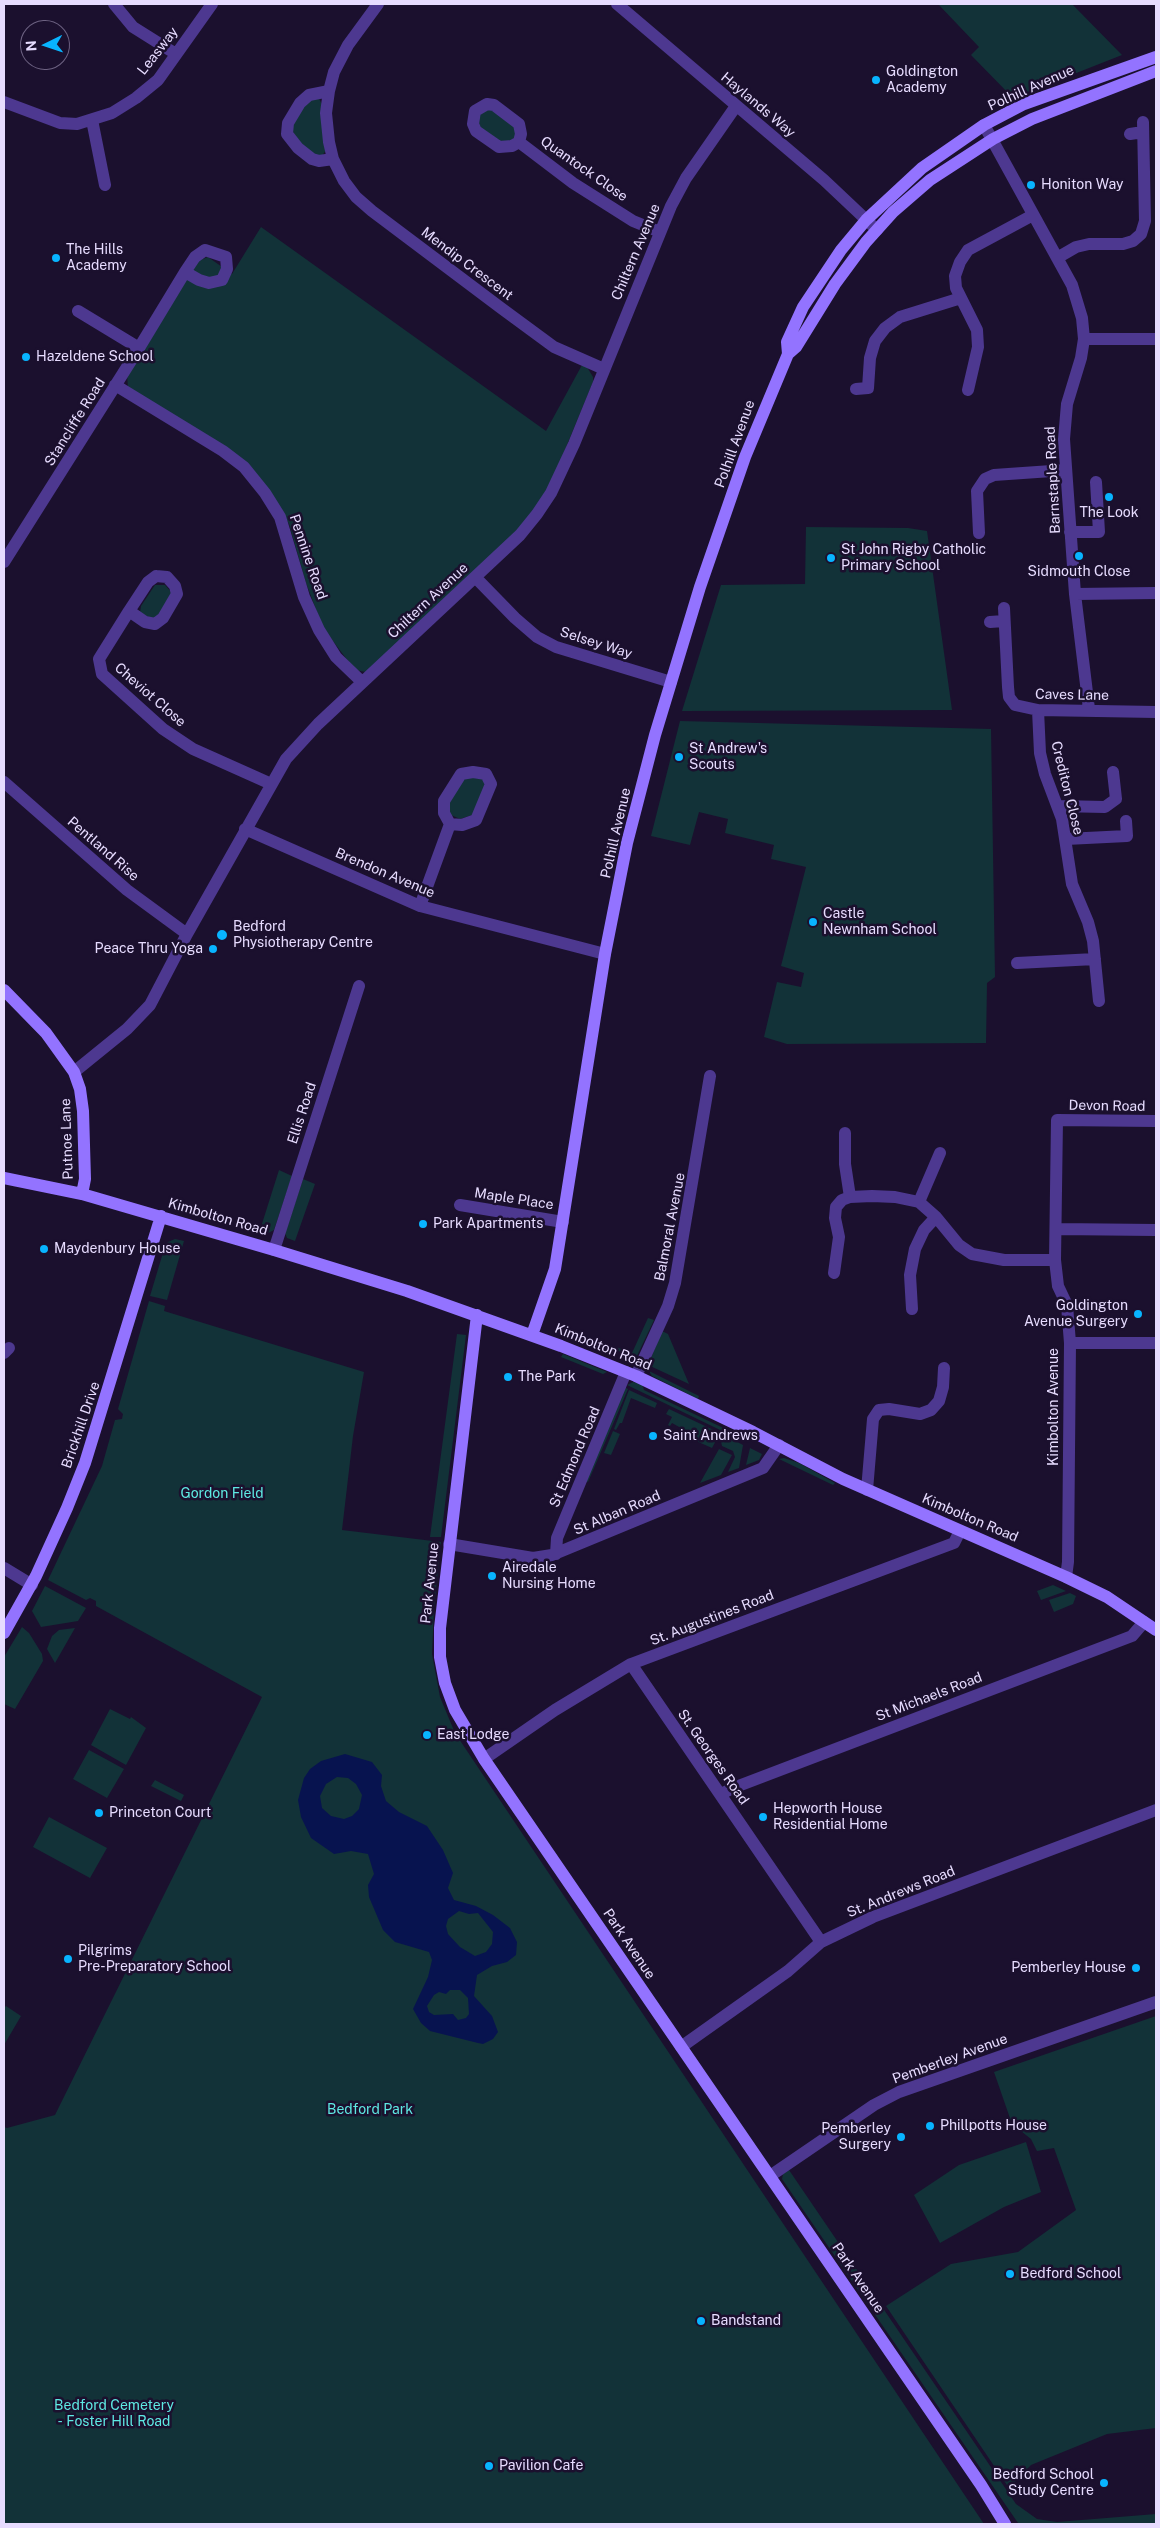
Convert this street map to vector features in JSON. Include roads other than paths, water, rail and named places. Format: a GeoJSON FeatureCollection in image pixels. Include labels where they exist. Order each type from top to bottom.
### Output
{"type":"FeatureCollection","features":[{"type":"Feature","properties":{"kind":"street"},"geometry":{"type":"LineString","coordinates":[[114,4],[133,27],[176,54]]}},
{"type":"Feature","properties":{"kind":"street","name":"Leasway"},"geometry":{"type":"LineString","coordinates":[[4,102],[60,124],[77,124],[112,113],[136,98],[158,80],[212,4]]}},
{"type":"Feature","properties":{"kind":"street","name":"Mendip Crescent"},"geometry":{"type":"LineString","coordinates":[[378,4],[348,45],[334,72],[326,113],[333,159],[356,197],[554,347],[604,369]]}},
{"type":"Feature","properties":{"kind":"street","name":"Haylands Way"},"geometry":{"type":"LineString","coordinates":[[617,4],[824,180],[877,230]]}},
{"type":"Feature","properties":{"kind":"street","name":"Polhill Avenue"},"geometry":{"type":"LineString","coordinates":[[788,354],[786,342],[803,307],[841,250],[866,220],[922,168],[984,125],[1052,93],[1156,57]]}},
{"type":"Feature","properties":{"kind":"street","name":"Polhill Avenue"},"geometry":{"type":"LineString","coordinates":[[532,1335],[555,1269],[605,954],[628,843],[700,587],[745,457],[788,354],[796,347],[835,284],[877,230],[893,212],[930,180],[993,139],[1032,119],[1156,71]]}},
{"type":"Feature","properties":{"kind":"street"},"geometry":{"type":"LineString","coordinates":[[330,91],[309,95],[300,103],[288,122],[287,134],[298,148],[312,159],[319,161],[333,159]]}},
{"type":"Feature","properties":{"kind":"street","name":"Chiltern Avenue"},"geometry":{"type":"LineString","coordinates":[[74,1072],[127,1029],[150,1005],[186,934],[270,783],[298,743],[520,535],[551,493],[660,232],[686,178],[736,106]]}},
{"type":"Feature","properties":{"kind":"street"},"geometry":{"type":"LineString","coordinates":[[92,120],[105,185]]}},
{"type":"Feature","properties":{"kind":"street","name":"Barnstaple Road"},"geometry":{"type":"LineString","coordinates":[[984,125],[1072,285],[1082,318],[1084,339],[1064,423],[1070,532],[1089,709]]}},
{"type":"Feature","properties":{"kind":"street"},"geometry":{"type":"LineString","coordinates":[[1057,258],[1076,248],[1089,244],[1124,244],[1133,241],[1141,234],[1146,220],[1138,129]]}},
{"type":"Feature","properties":{"kind":"street","name":"Quantock Close"},"geometry":{"type":"LineString","coordinates":[[519,142],[573,183],[626,216],[660,232]]}},
{"type":"Feature","properties":{"kind":"street"},"geometry":{"type":"LineString","coordinates":[[968,390],[978,346],[977,330],[956,288],[955,276],[960,262],[968,250],[1033,215]]}},
{"type":"Feature","properties":{"kind":"street","name":"Stancliffe Road"},"geometry":{"type":"LineString","coordinates":[[4,562],[140,348],[185,272]]}},
{"type":"Feature","properties":{"kind":"street"},"geometry":{"type":"LineString","coordinates":[[856,389],[868,388],[870,358],[875,341],[885,328],[900,317],[961,298]]}},
{"type":"Feature","properties":{"kind":"street"},"geometry":{"type":"LineString","coordinates":[[78,311],[140,348]]}},
{"type":"Feature","properties":{"kind":"street"},"geometry":{"type":"LineString","coordinates":[[1084,339],[1156,339]]}},
{"type":"Feature","properties":{"kind":"street","name":"Pennine Road"},"geometry":{"type":"LineString","coordinates":[[116,386],[179,422],[223,451],[244,468],[265,493],[280,517],[304,597],[319,630],[336,657],[362,682]]}},
{"type":"Feature","properties":{"kind":"street"},"geometry":{"type":"LineString","coordinates":[[979,533],[976,491],[985,479],[994,475],[1066,470]]}},
{"type":"Feature","properties":{"kind":"street"},"geometry":{"type":"LineString","coordinates":[[1070,532],[1099,532],[1096,482]]}},
{"type":"Feature","properties":{"kind":"street","name":"Selsey Way"},"geometry":{"type":"LineString","coordinates":[[476,578],[515,618],[537,637],[556,647],[672,682]]}},
{"type":"Feature","properties":{"kind":"street"},"geometry":{"type":"LineString","coordinates":[[1076,594],[1156,593]]}},
{"type":"Feature","properties":{"kind":"street","name":"Cheviot Close"},"geometry":{"type":"LineString","coordinates":[[129,611],[99,658],[102,674],[163,729],[186,744],[270,783]]}},
{"type":"Feature","properties":{"kind":"street","name":"Caves Lane"},"geometry":{"type":"LineString","coordinates":[[990,622],[1004,614],[1009,697],[1015,705],[1038,710],[1089,709],[1156,712]]}},
{"type":"Feature","properties":{"kind":"street","name":"Crediton Close"},"geometry":{"type":"LineString","coordinates":[[1038,710],[1040,753],[1045,774],[1058,806],[1066,838],[1072,884],[1088,922],[1095,959],[1099,1001]]}},
{"type":"Feature","properties":{"kind":"street"},"geometry":{"type":"LineString","coordinates":[[473,772],[486,774],[491,784],[476,820],[462,825],[450,824],[444,814],[444,801],[461,774],[473,772]]}},
{"type":"Feature","properties":{"kind":"street"},"geometry":{"type":"LineString","coordinates":[[1058,806],[1105,807],[1116,799],[1113,772]]}},
{"type":"Feature","properties":{"kind":"street","name":"Pentland Rise"},"geometry":{"type":"LineString","coordinates":[[4,782],[127,890],[186,934]]}},
{"type":"Feature","properties":{"kind":"street"},"geometry":{"type":"LineString","coordinates":[[1066,838],[1127,836],[1126,821]]}},
{"type":"Feature","properties":{"kind":"street"},"geometry":{"type":"LineString","coordinates":[[420,906],[450,824]]}},
{"type":"Feature","properties":{"kind":"street","name":"Brendon Avenue"},"geometry":{"type":"LineString","coordinates":[[245,829],[420,906],[605,954]]}},
{"type":"Feature","properties":{"kind":"street"},"geometry":{"type":"LineString","coordinates":[[1017,963],[1095,959]]}},
{"type":"Feature","properties":{"kind":"street","name":"Ellis Road"},"geometry":{"type":"LineString","coordinates":[[274,1250],[359,986]]}},
{"type":"Feature","properties":{"kind":"street","name":"Putnoe Lane"},"geometry":{"type":"LineString","coordinates":[[4,990],[46,1033],[74,1072],[80,1089],[83,1112],[85,1179],[82,1194]]}},
{"type":"Feature","properties":{"kind":"street","name":"Balmoral Avenue"},"geometry":{"type":"LineString","coordinates":[[631,1374],[668,1306],[676,1283],[710,1076]]}},
{"type":"Feature","properties":{"kind":"street","name":"Devon Road"},"geometry":{"type":"LineString","coordinates":[[1057,1120],[1156,1121]]}},
{"type":"Feature","properties":{"kind":"street","name":"Kimbolton Avenue"},"geometry":{"type":"LineString","coordinates":[[1057,1120],[1055,1260],[1058,1286],[1066,1305],[1070,1343],[1068,1562],[1066,1576]]}},
{"type":"Feature","properties":{"kind":"street"},"geometry":{"type":"LineString","coordinates":[[845,1133],[845,1164],[850,1198]]}},
{"type":"Feature","properties":{"kind":"street"},"geometry":{"type":"LineString","coordinates":[[919,1202],[940,1153]]}},
{"type":"Feature","properties":{"kind":"street","name":"Kimbolton Road"},"geometry":{"type":"LineString","coordinates":[[4,1178],[82,1194],[161,1216],[477,1315],[532,1335],[631,1374],[779,1445],[867,1490],[1066,1576],[1107,1597],[1156,1630]]}},
{"type":"Feature","properties":{"kind":"street"},"geometry":{"type":"LineString","coordinates":[[834,1273],[839,1237],[835,1218],[836,1207],[842,1200],[850,1198],[895,1197],[919,1202],[936,1217],[959,1245],[972,1254],[1004,1260],[1055,1260]]}},
{"type":"Feature","properties":{"kind":"street","name":"Maple Place"},"geometry":{"type":"LineString","coordinates":[[460,1205],[563,1222]]}},
{"type":"Feature","properties":{"kind":"street","name":"Brickhill Drive"},"geometry":{"type":"LineString","coordinates":[[4,1633],[32,1585],[67,1508],[84,1463],[161,1216]]}},
{"type":"Feature","properties":{"kind":"street"},"geometry":{"type":"LineString","coordinates":[[912,1309],[910,1275],[915,1249],[924,1230],[936,1217]]}},
{"type":"Feature","properties":{"kind":"street"},"geometry":{"type":"LineString","coordinates":[[1056,1229],[1156,1230]]}},
{"type":"Feature","properties":{"kind":"street","name":"Park Avenue"},"geometry":{"type":"LineString","coordinates":[[477,1315],[440,1628],[440,1657],[445,1683],[455,1710],[484,1759],[981,2485],[1005,2524]]}},
{"type":"Feature","properties":{"kind":"street"},"geometry":{"type":"LineString","coordinates":[[1070,1343],[1156,1344]]}},
{"type":"Feature","properties":{"kind":"street"},"geometry":{"type":"LineString","coordinates":[[867,1490],[873,1419],[879,1410],[889,1409],[920,1414],[931,1410],[940,1401],[944,1387],[944,1368]]}},
{"type":"Feature","properties":{"kind":"street","name":"St Edmond Road"},"geometry":{"type":"LineString","coordinates":[[556,1554],[557,1538],[631,1374]]}},
{"type":"Feature","properties":{"kind":"street","name":"St Alban Road"},"geometry":{"type":"LineString","coordinates":[[449,1544],[533,1558],[556,1554],[763,1468],[779,1445]]}},
{"type":"Feature","properties":{"kind":"street","name":"St. Augustines Road"},"geometry":{"type":"LineString","coordinates":[[484,1759],[555,1710],[631,1664],[954,1542],[960,1530]]}},
{"type":"Feature","properties":{"kind":"street"},"geometry":{"type":"LineString","coordinates":[[4,1568],[32,1585]]}},
{"type":"Feature","properties":{"kind":"street","name":"St Michaels Road"},"geometry":{"type":"LineString","coordinates":[[721,1794],[1132,1636],[1144,1622]]}},
{"type":"Feature","properties":{"kind":"street","name":"St. Georges Road"},"geometry":{"type":"LineString","coordinates":[[631,1664],[821,1942]]}},
{"type":"Feature","properties":{"kind":"street","name":"St. Andrews Road"},"geometry":{"type":"LineString","coordinates":[[681,2047],[788,1971],[821,1942],[873,1917],[1156,1810]]}},
{"type":"Feature","properties":{"kind":"street","name":"Pemberley Avenue"},"geometry":{"type":"LineString","coordinates":[[770,2176],[874,2105],[899,2092],[1156,2002]]}},
{"type":"Feature","properties":{"kind":"place","name":"Goldington Academy"},"geometry":{"type":"Point","coordinates":[876,80]}},
{"type":"Feature","properties":{"kind":"place","name":"Honiton Way"},"geometry":{"type":"Point","coordinates":[1031,185]}},
{"type":"Feature","properties":{"kind":"place","name":"The Hills Academy"},"geometry":{"type":"Point","coordinates":[56,258]}},
{"type":"Feature","properties":{"kind":"place","name":"Hazeldene School"},"geometry":{"type":"Point","coordinates":[26,357]}},
{"type":"Feature","properties":{"kind":"place","name":"The Look"},"geometry":{"type":"Point","coordinates":[1109,497]}},
{"type":"Feature","properties":{"kind":"place","name":"Sidmouth Close"},"geometry":{"type":"Point","coordinates":[1079,556]}},
{"type":"Feature","properties":{"kind":"place","name":"St John Rigby Catholic Primary School"},"geometry":{"type":"Point","coordinates":[831,558]}},
{"type":"Feature","properties":{"kind":"place","name":"St Andrew's Scouts"},"geometry":{"type":"Point","coordinates":[679,757]}},
{"type":"Feature","properties":{"kind":"place","name":"Castle Newnham School"},"geometry":{"type":"Point","coordinates":[813,922]}},
{"type":"Feature","properties":{"kind":"place","name":"Bedford Physiotherapy Centre"},"geometry":{"type":"Point","coordinates":[222,935]}},
{"type":"Feature","properties":{"kind":"place","name":"Peace Thru Yoga"},"geometry":{"type":"Point","coordinates":[213,949]}},
{"type":"Feature","properties":{"kind":"place","name":"Park Apartments"},"geometry":{"type":"Point","coordinates":[423,1224]}},
{"type":"Feature","properties":{"kind":"place","name":"Maydenbury House"},"geometry":{"type":"Point","coordinates":[44,1249]}},
{"type":"Feature","properties":{"kind":"place","name":"Goldington Avenue Surgery"},"geometry":{"type":"Point","coordinates":[1138,1314]}},
{"type":"Feature","properties":{"kind":"place","name":"The Park"},"geometry":{"type":"Point","coordinates":[508,1377]}},
{"type":"Feature","properties":{"kind":"place","name":"Saint Andrews"},"geometry":{"type":"Point","coordinates":[653,1436]}},
{"type":"Feature","properties":{"kind":"place","name":"Airedale Nursing Home"},"geometry":{"type":"Point","coordinates":[492,1576]}},
{"type":"Feature","properties":{"kind":"place","name":"East Lodge"},"geometry":{"type":"Point","coordinates":[427,1735]}},
{"type":"Feature","properties":{"kind":"place","name":"Princeton Court"},"geometry":{"type":"Point","coordinates":[99,1813]}},
{"type":"Feature","properties":{"kind":"place","name":"Hepworth House Residential Home"},"geometry":{"type":"Point","coordinates":[763,1817]}},
{"type":"Feature","properties":{"kind":"place","name":"Pilgrims Pre-Preparatory School"},"geometry":{"type":"Point","coordinates":[68,1959]}},
{"type":"Feature","properties":{"kind":"place","name":"Pemberley House"},"geometry":{"type":"Point","coordinates":[1136,1968]}},
{"type":"Feature","properties":{"kind":"place","name":"Phillpotts House"},"geometry":{"type":"Point","coordinates":[930,2126]}},
{"type":"Feature","properties":{"kind":"place","name":"Pemberley Surgery"},"geometry":{"type":"Point","coordinates":[901,2137]}},
{"type":"Feature","properties":{"kind":"place","name":"Bedford School"},"geometry":{"type":"Point","coordinates":[1010,2274]}},
{"type":"Feature","properties":{"kind":"place","name":"Bandstand"},"geometry":{"type":"Point","coordinates":[701,2321]}},
{"type":"Feature","properties":{"kind":"place","name":"Pavilion Cafe"},"geometry":{"type":"Point","coordinates":[489,2466]}},
{"type":"Feature","properties":{"kind":"place","name":"Bedford School Study Centre"},"geometry":{"type":"Point","coordinates":[1104,2483]}},
{"type":"Feature","properties":{"kind":"park label","name":"Gordon Field"},"geometry":{"type":"Point","coordinates":[222,1494]}},
{"type":"Feature","properties":{"kind":"park label","name":"Bedford Park"},"geometry":{"type":"Point","coordinates":[370,2110]}},
{"type":"Feature","properties":{"kind":"park label","name":"Bedford Cemetery - Foster Hill Road"},"geometry":{"type":"Point","coordinates":[114,2414]}}]}
